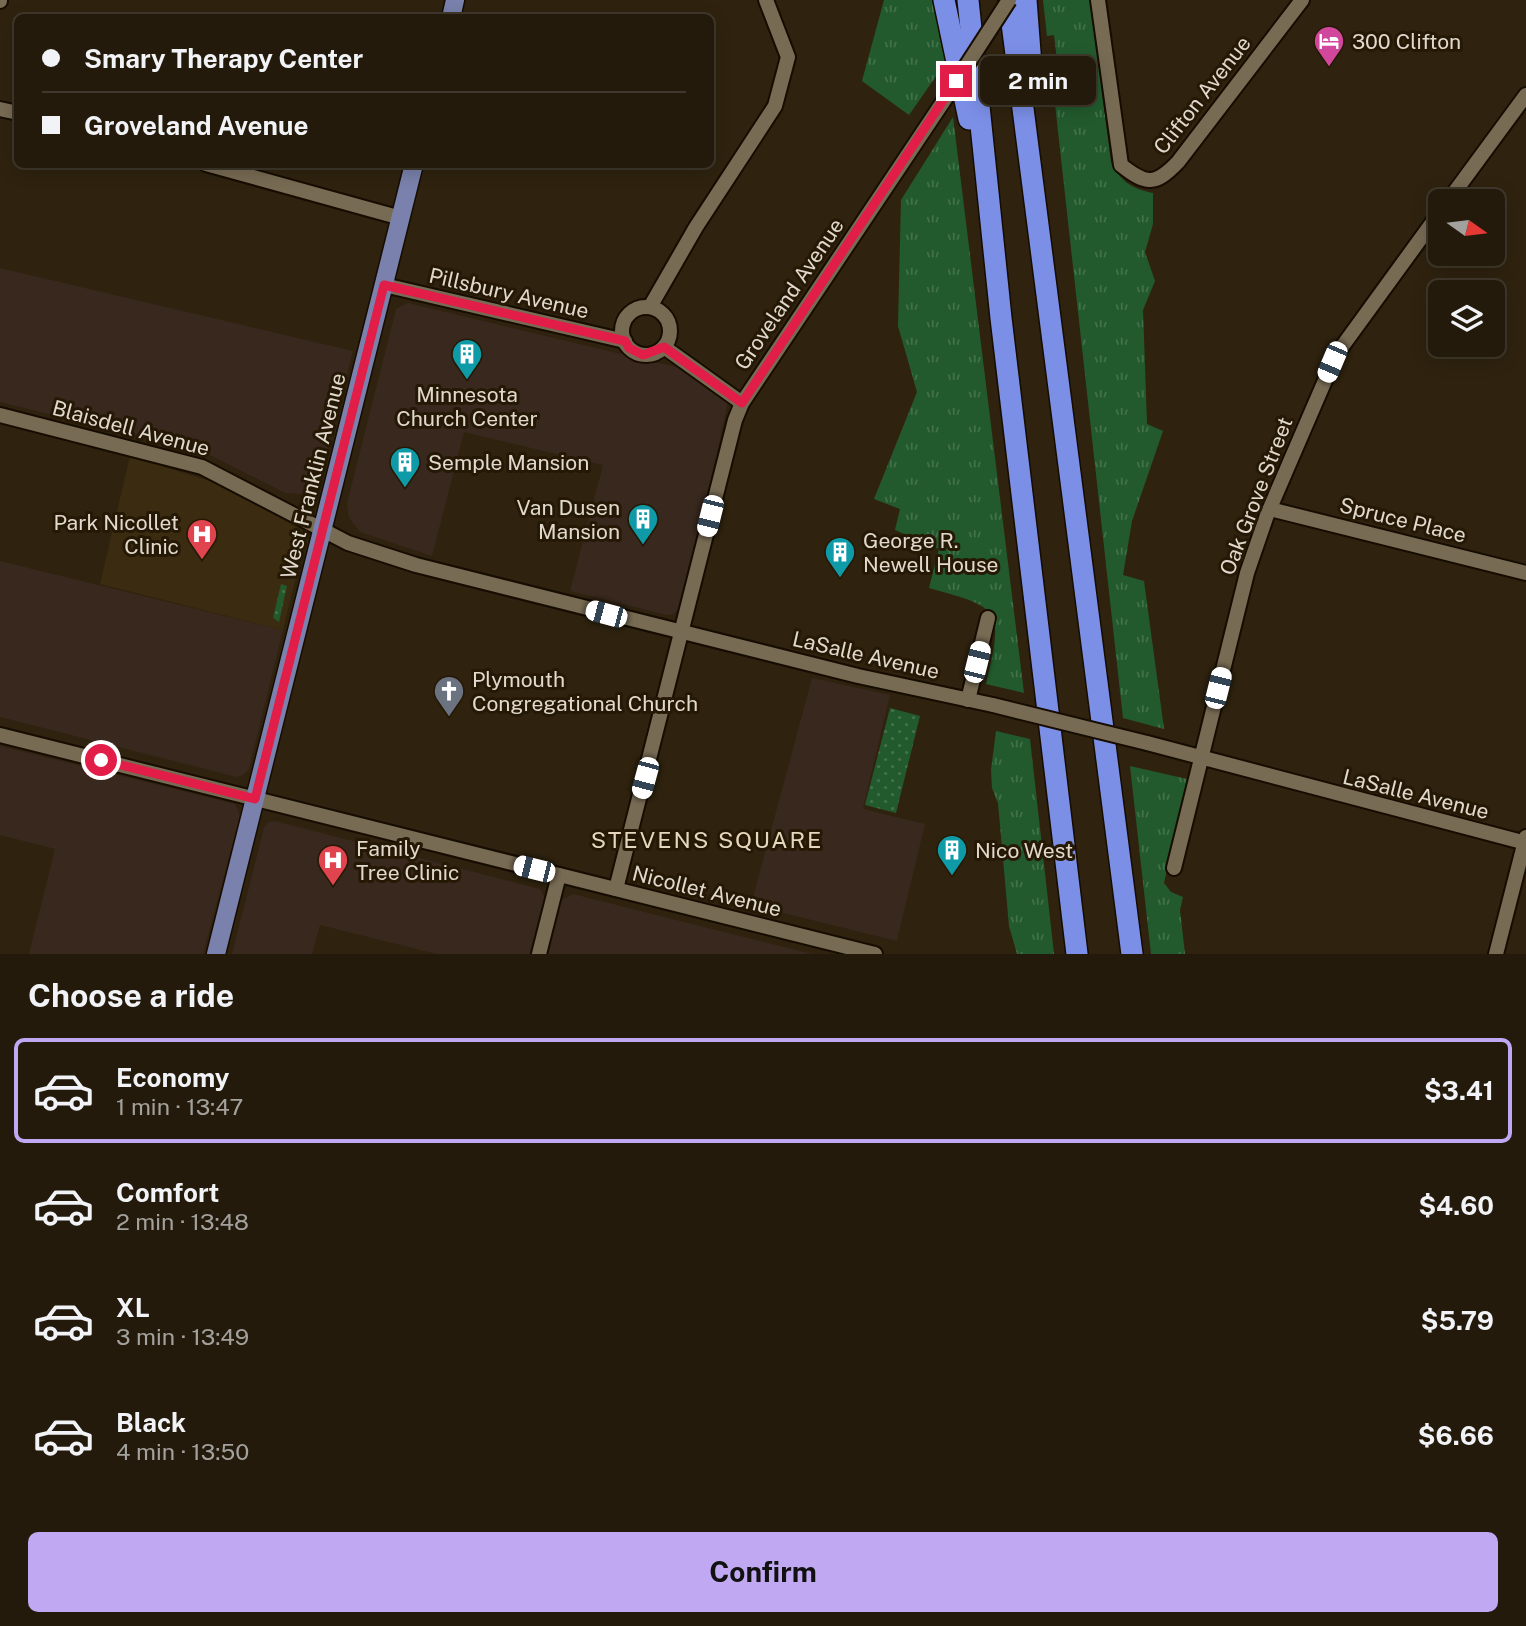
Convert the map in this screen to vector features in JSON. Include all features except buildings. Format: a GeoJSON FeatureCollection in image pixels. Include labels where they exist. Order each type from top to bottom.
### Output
{"type":"FeatureCollection","features":[{"type":"Feature","properties":{"kind":"highway"},"geometry":{"type":"LineString","coordinates":[[944,0],[978,166],[1001,318]]}},
{"type":"Feature","properties":{"kind":"highway"},"geometry":{"type":"LineString","coordinates":[[968,0],[1001,318],[1077,954]]}},
{"type":"Feature","properties":{"kind":"highway"},"geometry":{"type":"LineString","coordinates":[[1009,0],[1132,954]]}},
{"type":"Feature","properties":{"kind":"highway"},"geometry":{"type":"LineString","coordinates":[[1027,0],[1049,300]]}},
{"type":"Feature","properties":{"kind":"main road","name":"West Franklin Avenue"},"geometry":{"type":"LineString","coordinates":[[216,954],[413,168]]}},
{"type":"Feature","properties":{"kind":"street"},"geometry":{"type":"LineString","coordinates":[[650,307],[696,227],[775,106],[788,57],[766,0]]}},
{"type":"Feature","properties":{"kind":"street","name":"Groveland Avenue"},"geometry":{"type":"LineString","coordinates":[[616,889],[742,403],[1009,0]]}},
{"type":"Feature","properties":{"kind":"street","name":"Clifton Avenue"},"geometry":{"type":"LineString","coordinates":[[1098,0],[1121,165],[1137,178],[1153,181],[1163,178],[1178,162],[1302,0]]}},
{"type":"Feature","properties":{"kind":"street"},"geometry":{"type":"LineString","coordinates":[[1457,189],[1526,96]]}},
{"type":"Feature","properties":{"kind":"street"},"geometry":{"type":"LineString","coordinates":[[220,168],[401,218]]}},
{"type":"Feature","properties":{"kind":"street","name":"Oak Grove Street"},"geometry":{"type":"LineString","coordinates":[[1174,868],[1247,573],[1270,509],[1336,355],[1428,228]]}},
{"type":"Feature","properties":{"kind":"street","name":"Pillsbury Avenue"},"geometry":{"type":"LineString","coordinates":[[384,285],[625,341]]}},
{"type":"Feature","properties":{"kind":"street"},"geometry":{"type":"LineString","coordinates":[[650,307],[667,318],[670,333],[664,347],[643,355],[629,348],[622,325],[626,318],[639,308],[650,307]]}},
{"type":"Feature","properties":{"kind":"street"},"geometry":{"type":"LineString","coordinates":[[664,347],[742,403]]}},
{"type":"Feature","properties":{"kind":"street","name":"Blaisdell Avenue"},"geometry":{"type":"LineString","coordinates":[[0,415],[202,467],[323,527]]}},
{"type":"Feature","properties":{"kind":"street","name":"Spruce Place"},"geometry":{"type":"LineString","coordinates":[[1270,509],[1526,573]]}},
{"type":"Feature","properties":{"kind":"street","name":"LaSalle Avenue"},"geometry":{"type":"LineString","coordinates":[[323,527],[348,543],[416,565],[858,677],[993,705],[1147,743],[1525,840]]}},
{"type":"Feature","properties":{"kind":"street"},"geometry":{"type":"LineString","coordinates":[[968,700],[988,618]]}},
{"type":"Feature","properties":{"kind":"street","name":"Nicollet Avenue"},"geometry":{"type":"LineString","coordinates":[[0,735],[866,953]]}},
{"type":"Feature","properties":{"kind":"street"},"geometry":{"type":"LineString","coordinates":[[1496,954],[1525,840]]}},
{"type":"Feature","properties":{"kind":"street"},"geometry":{"type":"LineString","coordinates":[[539,954],[559,875]]}},
{"type":"Feature","properties":{"kind":"shaded area"},"geometry":{"type":"Polygon","coordinates":[[[0,268],[353,351],[319,482],[311,490],[301,494],[285,493],[206,453],[0,402],[0,268]]]}},
{"type":"Feature","properties":{"kind":"shaded area"},"geometry":{"type":"Polygon","coordinates":[[[408,303],[684,369],[728,401],[709,491],[678,609],[674,614],[667,615],[570,591],[603,465],[464,432],[432,556],[360,532],[349,518],[347,503],[396,309],[408,303]]]}},
{"type":"Feature","properties":{"kind":"shaded area","name":"Park Nicollet Clinic"},"geometry":{"type":"Polygon","coordinates":[[[130,456],[222,485],[301,527],[305,539],[283,630],[100,584],[130,456]]]}},
{"type":"Feature","properties":{"kind":"shaded area"},"geometry":{"type":"Polygon","coordinates":[[[0,561],[283,630],[249,769],[237,777],[0,717],[0,561]]]}},
{"type":"Feature","properties":{"kind":"shaded area"},"geometry":{"type":"Polygon","coordinates":[[[812,678],[890,695],[863,809],[925,824],[897,941],[751,905],[812,678]]]}},
{"type":"Feature","properties":{"kind":"shaded area"},"geometry":{"type":"Polygon","coordinates":[[[0,746],[235,804],[240,816],[203,954],[29,954],[55,849],[0,835],[0,746]]]}},
{"type":"Feature","properties":{"kind":"shaded area"},"geometry":{"type":"Polygon","coordinates":[[[275,821],[540,889],[546,899],[530,954],[437,954],[320,925],[312,954],[232,954],[264,828],[268,822],[275,821]]]}},
{"type":"Feature","properties":{"kind":"shaded area"},"geometry":{"type":"Polygon","coordinates":[[[573,894],[812,954],[548,954],[561,900],[573,894]]]}},
{"type":"Feature","properties":{"kind":"green space"},"geometry":{"type":"Polygon","coordinates":[[[884,0],[935,0],[948,59],[909,115],[862,81],[884,0]]]}},
{"type":"Feature","properties":{"kind":"green space"},"geometry":{"type":"Polygon","coordinates":[[[1043,0],[1090,0],[1111,162],[1118,174],[1128,183],[1153,193],[1153,224],[1145,252],[1155,281],[1143,310],[1147,424],[1163,431],[1132,521],[1123,575],[1144,581],[1164,729],[1123,718],[1054,95],[1061,93],[1054,35],[1047,36],[1043,0]]]}},
{"type":"Feature","properties":{"kind":"green space"},"geometry":{"type":"Polygon","coordinates":[[[953,117],[1024,693],[986,684],[995,640],[995,626],[991,615],[971,601],[929,588],[939,549],[895,530],[900,509],[874,499],[917,392],[898,326],[901,200],[953,117]]]}},
{"type":"Feature","properties":{"kind":"green space"},"geometry":{"type":"Polygon","coordinates":[[[281,584],[287,586],[279,622],[273,618],[281,584]]]}},
{"type":"Feature","properties":{"kind":"green space"},"geometry":{"type":"Polygon","coordinates":[[[890,708],[920,716],[896,813],[865,805],[890,708]]]}},
{"type":"Feature","properties":{"kind":"green space"},"geometry":{"type":"Polygon","coordinates":[[[996,731],[1030,739],[1054,954],[1017,954],[1009,926],[998,803],[992,788],[991,770],[996,731]]]}},
{"type":"Feature","properties":{"kind":"green space"},"geometry":{"type":"Polygon","coordinates":[[[1130,766],[1187,779],[1164,883],[1171,892],[1183,897],[1180,910],[1185,954],[1151,954],[1130,766]]]}},
{"type":"Feature","properties":{"kind":"place","name":"300 Clifton"},"geometry":{"type":"Point","coordinates":[1329,68]}},
{"type":"Feature","properties":{"kind":"place","name":"Minnesota Church Center"},"geometry":{"type":"Point","coordinates":[467,381]}},
{"type":"Feature","properties":{"kind":"place","name":"Semple Mansion"},"geometry":{"type":"Point","coordinates":[405,489]}},
{"type":"Feature","properties":{"kind":"place","name":"Van Dusen Mansion"},"geometry":{"type":"Point","coordinates":[643,546]}},
{"type":"Feature","properties":{"kind":"place","name":"Park Nicollet Clinic"},"geometry":{"type":"Point","coordinates":[202,561]}},
{"type":"Feature","properties":{"kind":"place","name":"George R. Newell House"},"geometry":{"type":"Point","coordinates":[840,579]}},
{"type":"Feature","properties":{"kind":"place","name":"Plymouth Congregational Church"},"geometry":{"type":"Point","coordinates":[449,718]}},
{"type":"Feature","properties":{"kind":"place","name":"Nico West"},"geometry":{"type":"Point","coordinates":[952,877]}},
{"type":"Feature","properties":{"kind":"place","name":"Family Tree Clinic"},"geometry":{"type":"Point","coordinates":[333,887]}},
{"type":"Feature","properties":{"kind":"district","name":"STEVENS SQUARE"},"geometry":{"type":"Point","coordinates":[707,839]}},
{"type":"Feature","properties":{"kind":"route"},"geometry":{"type":"LineString","coordinates":[[101,760],[255,799],[384,285],[625,341],[629,348],[643,355],[664,347],[742,403],[956,81]]}}]}
